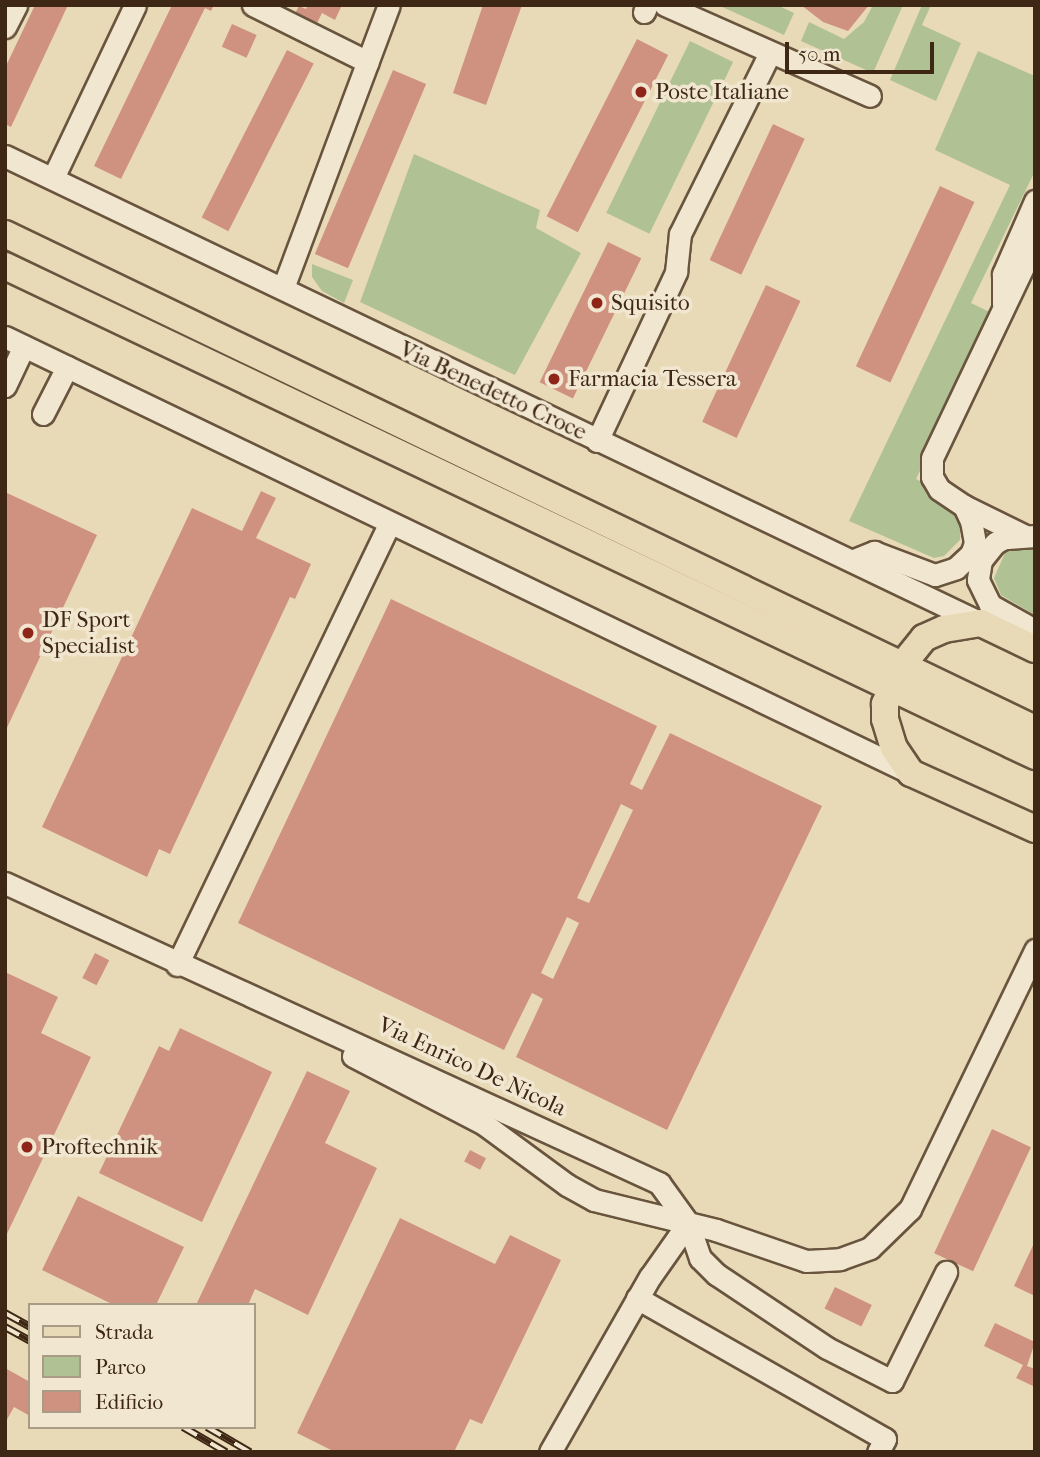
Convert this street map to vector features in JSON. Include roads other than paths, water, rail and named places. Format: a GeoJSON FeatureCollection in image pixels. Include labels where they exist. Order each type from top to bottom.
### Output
{"type":"FeatureCollection","features":[{"type":"Feature","properties":{"kind":"main road"},"geometry":{"type":"LineString","coordinates":[[5,234],[897,676],[1035,756]]}},
{"type":"Feature","properties":{"kind":"main road"},"geometry":{"type":"LineString","coordinates":[[5,266],[897,676],[1035,729]]}},
{"type":"Feature","properties":{"kind":"main road"},"geometry":{"type":"LineString","coordinates":[[981,623],[944,629],[924,638],[897,676],[885,704],[889,735],[911,773],[1029,829]]}},
{"type":"Feature","properties":{"kind":"main road","name":"Via Benedetto Croce"},"geometry":{"type":"LineString","coordinates":[[981,623],[1035,649]]}},
{"type":"Feature","properties":{"kind":"street"},"geometry":{"type":"LineString","coordinates":[[5,27],[16,5]]}},
{"type":"Feature","properties":{"kind":"street"},"geometry":{"type":"LineString","coordinates":[[53,178],[135,5]]}},
{"type":"Feature","properties":{"kind":"street"},"geometry":{"type":"LineString","coordinates":[[253,5],[368,62]]}},
{"type":"Feature","properties":{"kind":"street"},"geometry":{"type":"LineString","coordinates":[[283,288],[389,5]]}},
{"type":"Feature","properties":{"kind":"street"},"geometry":{"type":"LineString","coordinates":[[665,5],[870,96]]}},
{"type":"Feature","properties":{"kind":"street"},"geometry":{"type":"LineString","coordinates":[[597,441],[676,272],[680,234],[770,52]]}},
{"type":"Feature","properties":{"kind":"street","name":"Via Benedetto Croce"},"geometry":{"type":"LineString","coordinates":[[5,156],[981,623]]}},
{"type":"Feature","properties":{"kind":"street"},"geometry":{"type":"LineString","coordinates":[[1004,307],[1003,274],[1035,201]]}},
{"type":"Feature","properties":{"kind":"street"},"geometry":{"type":"LineString","coordinates":[[1032,256],[1004,307],[932,458],[932,477],[940,489],[964,506],[1032,538]]}},
{"type":"Feature","properties":{"kind":"street"},"geometry":{"type":"LineString","coordinates":[[5,386],[15,342],[389,525],[911,773]]}},
{"type":"Feature","properties":{"kind":"street"},"geometry":{"type":"LineString","coordinates":[[43,414],[66,367]]}},
{"type":"Feature","properties":{"kind":"street"},"geometry":{"type":"LineString","coordinates":[[853,560],[874,552],[921,574],[935,575],[956,568],[975,543],[964,506]]}},
{"type":"Feature","properties":{"kind":"street"},"geometry":{"type":"LineString","coordinates":[[177,965],[389,525]]}},
{"type":"Feature","properties":{"kind":"street"},"geometry":{"type":"LineString","coordinates":[[1032,538],[1004,538],[987,550],[978,580],[990,606],[1035,630]]}},
{"type":"Feature","properties":{"kind":"street","name":"Via Enrico De Nicola"},"geometry":{"type":"LineString","coordinates":[[5,883],[177,965],[348,1038],[659,1183],[688,1223]]}},
{"type":"Feature","properties":{"kind":"street","name":"Via Enrico De Nicola"},"geometry":{"type":"LineString","coordinates":[[215,982],[484,1124],[567,1185],[594,1200],[688,1223],[806,1261],[840,1259],[878,1241],[910,1209],[1035,950]]}},
{"type":"Feature","properties":{"kind":"street"},"geometry":{"type":"LineString","coordinates":[[688,1223],[700,1258],[716,1274],[827,1348],[892,1381],[946,1272]]}},
{"type":"Feature","properties":{"kind":"street"},"geometry":{"type":"LineString","coordinates":[[550,1452],[637,1298],[688,1223]]}},
{"type":"Feature","properties":{"kind":"street"},"geometry":{"type":"LineString","coordinates":[[637,1298],[881,1445]]}},
{"type":"Feature","properties":{"kind":"railway"},"geometry":{"type":"LineString","coordinates":[[5,1313],[28,1326]]}},
{"type":"Feature","properties":{"kind":"railway"},"geometry":{"type":"LineString","coordinates":[[5,1327],[28,1340]]}},
{"type":"Feature","properties":{"kind":"railway"},"geometry":{"type":"LineString","coordinates":[[186,1429],[226,1452]]}},
{"type":"Feature","properties":{"kind":"railway"},"geometry":{"type":"LineString","coordinates":[[210,1429],[250,1452]]}},
{"type":"Feature","properties":{"kind":"place","name":"Poste Italiane"},"geometry":{"type":"Point","coordinates":[641,92]}},
{"type":"Feature","properties":{"kind":"place","name":"Squisito"},"geometry":{"type":"Point","coordinates":[597,303]}},
{"type":"Feature","properties":{"kind":"place","name":"Farmacia Tessera"},"geometry":{"type":"Point","coordinates":[554,379]}},
{"type":"Feature","properties":{"kind":"place","name":"DF Sport Specialist"},"geometry":{"type":"Point","coordinates":[28,633]}},
{"type":"Feature","properties":{"kind":"place","name":"Proftechnik"},"geometry":{"type":"Point","coordinates":[27,1147]}}]}
